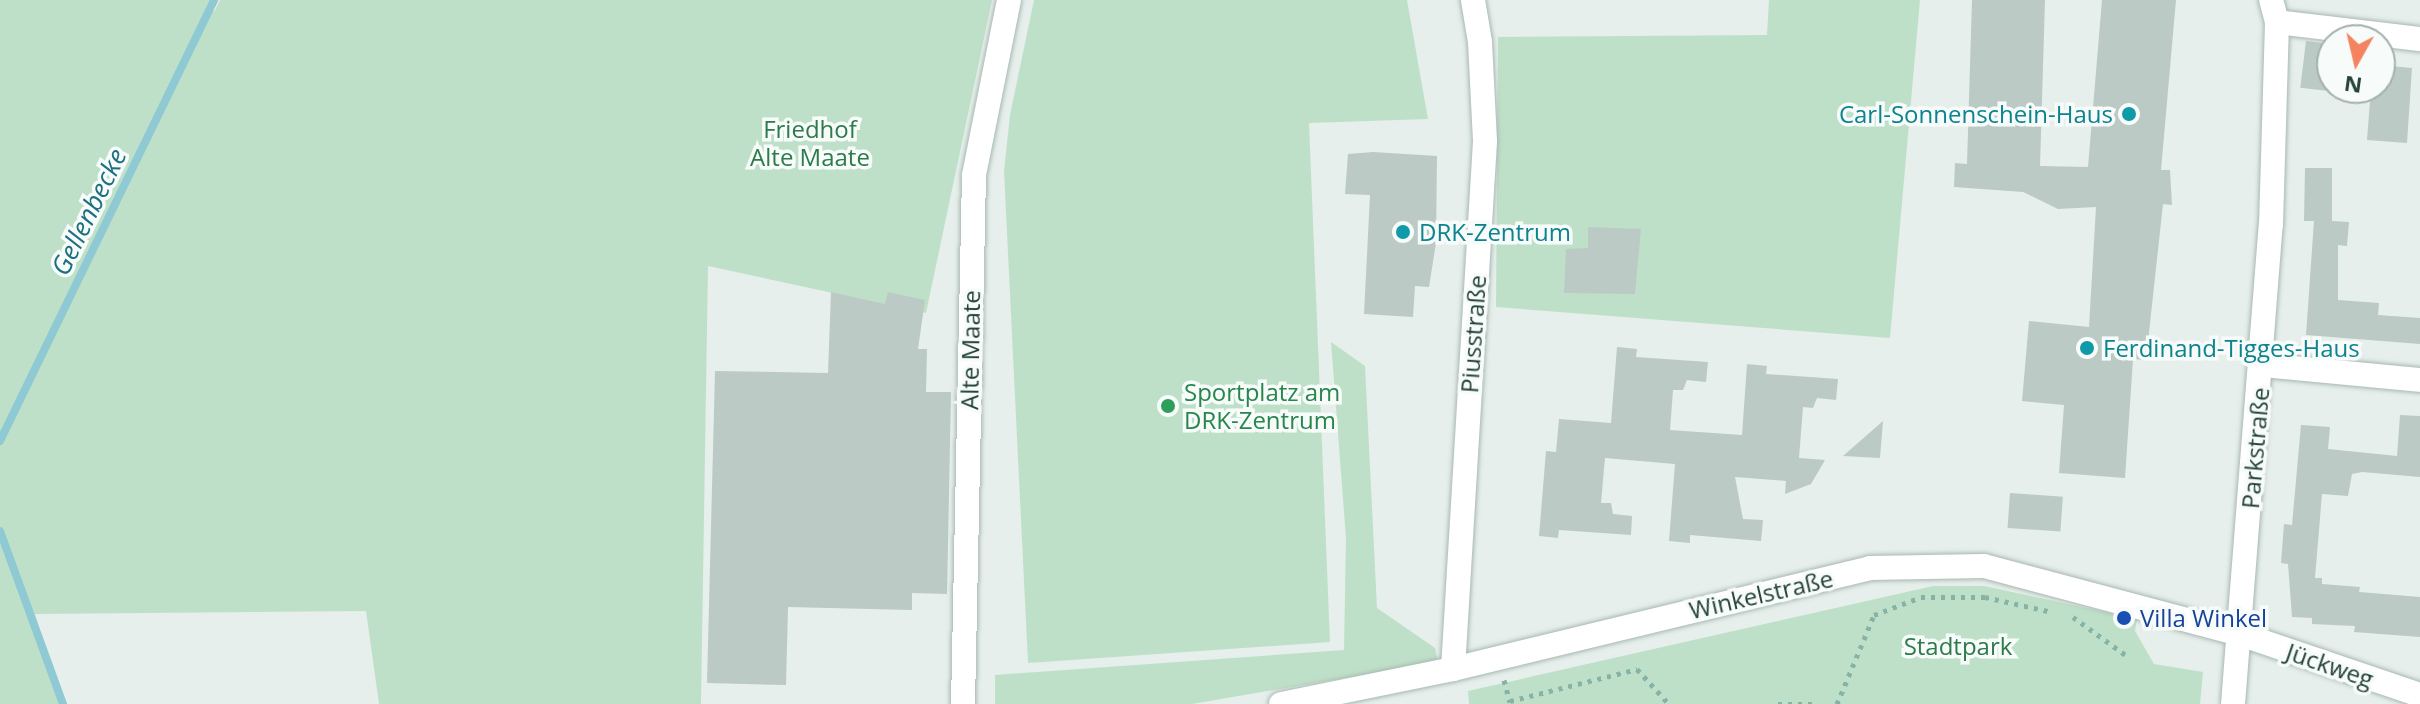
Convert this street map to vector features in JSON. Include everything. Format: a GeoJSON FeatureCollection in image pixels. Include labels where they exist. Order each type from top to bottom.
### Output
{"type":"FeatureCollection","features":[{"type":"Feature","properties":{"kind":"street","name":"Alte Maate"},"geometry":{"type":"LineString","coordinates":[[963,704],[974,175],[1009,0]]}},
{"type":"Feature","properties":{"kind":"street","name":"Piusstraße"},"geometry":{"type":"LineString","coordinates":[[1453,669],[1485,141],[1480,42],[1473,0]]}},
{"type":"Feature","properties":{"kind":"street"},"geometry":{"type":"LineString","coordinates":[[2274,11],[2420,39]]}},
{"type":"Feature","properties":{"kind":"street","name":"Parkstraße"},"geometry":{"type":"LineString","coordinates":[[2233,704],[2262,365],[2274,11]]}},
{"type":"Feature","properties":{"kind":"street"},"geometry":{"type":"LineString","coordinates":[[2262,365],[2420,380]]}},
{"type":"Feature","properties":{"kind":"street","name":"Winkelstraße"},"geometry":{"type":"LineString","coordinates":[[1281,704],[1453,669],[1870,568],[1984,566],[2240,634]]}},
{"type":"Feature","properties":{"kind":"street","name":"Jückweg"},"geometry":{"type":"LineString","coordinates":[[2240,634],[2420,695]]}},
{"type":"Feature","properties":{"kind":"path"},"geometry":{"type":"LineString","coordinates":[[1837,704],[1874,615],[1921,597],[1985,597],[2077,618],[2127,656]]}},
{"type":"Feature","properties":{"kind":"path"},"geometry":{"type":"LineString","coordinates":[[1510,701],[1637,669],[1669,704]]}},
{"type":"Feature","properties":{"kind":"path"},"geometry":{"type":"LineString","coordinates":[[1778,704],[1812,704]]}},
{"type":"Feature","properties":{"kind":"green space","name":"Friedhof Alte Maate"},"geometry":{"type":"Polygon","coordinates":[[[0,0],[211,0],[214,12],[220,0],[992,0],[926,313],[708,266],[701,704],[379,704],[366,611],[35,614],[60,704],[0,704],[0,0]]]}},
{"type":"Feature","properties":{"kind":"green space","name":"Sportplatz am DRK-Zentrum"},"geometry":{"type":"Polygon","coordinates":[[[1034,0],[1407,0],[1428,119],[1309,123],[1330,642],[1028,663],[1004,171],[1010,115],[1034,0]]]}},
{"type":"Feature","properties":{"kind":"green space"},"geometry":{"type":"Polygon","coordinates":[[[1769,0],[1920,0],[1890,338],[1496,307],[1498,37],[1767,35],[1769,0]]]}},
{"type":"Feature","properties":{"kind":"green space"},"geometry":{"type":"Polygon","coordinates":[[[1331,342],[1365,366],[1377,608],[1435,648],[1438,662],[1192,704],[995,704],[995,675],[1344,650],[1346,538],[1331,342]]]}},
{"type":"Feature","properties":{"kind":"green space","name":"Stadtpark"},"geometry":{"type":"Polygon","coordinates":[[[1933,586],[1984,586],[2137,619],[2135,631],[2154,664],[2203,672],[2200,704],[1469,704],[1468,691],[1933,586]]]}},
{"type":"Feature","properties":{"kind":"building"},"geometry":{"type":"Polygon","coordinates":[[[1972,0],[2045,0],[2040,166],[2088,167],[2102,0],[2176,0],[2161,170],[2170,170],[2172,205],[2163,204],[2146,360],[2133,359],[2125,478],[2059,473],[2064,405],[2022,401],[2029,321],[2089,327],[2096,207],[2058,209],[2023,192],[1954,187],[1955,163],[1967,164],[1972,0]]]}},
{"type":"Feature","properties":{"kind":"building"},"geometry":{"type":"Polygon","coordinates":[[[2306,41],[2316,42],[2316,90],[2300,88],[2306,41]]]}},
{"type":"Feature","properties":{"kind":"building"},"geometry":{"type":"Polygon","coordinates":[[[2396,66],[2412,68],[2407,143],[2367,140],[2370,104],[2396,104],[2396,66]]]}},
{"type":"Feature","properties":{"kind":"building","name":"DRK-Zentrum"},"geometry":{"type":"Polygon","coordinates":[[[1373,152],[1437,156],[1436,243],[1429,287],[1415,286],[1413,317],[1364,314],[1370,195],[1345,194],[1348,154],[1373,152]]]}},
{"type":"Feature","properties":{"kind":"building"},"geometry":{"type":"Polygon","coordinates":[[[2305,168],[2332,168],[2332,221],[2349,222],[2347,246],[2338,245],[2338,300],[2379,303],[2378,315],[2420,318],[2420,344],[2306,335],[2314,221],[2304,221],[2305,168]]]}},
{"type":"Feature","properties":{"kind":"building"},"geometry":{"type":"Polygon","coordinates":[[[1588,227],[1641,229],[1635,294],[1564,293],[1566,249],[1588,248],[1588,227]]]}},
{"type":"Feature","properties":{"kind":"building"},"geometry":{"type":"Polygon","coordinates":[[[831,292],[885,304],[888,292],[925,300],[918,349],[927,349],[926,392],[951,392],[947,594],[912,593],[912,610],[788,607],[786,685],[707,683],[715,371],[828,373],[831,292]]]}},
{"type":"Feature","properties":{"kind":"building"},"geometry":{"type":"Polygon","coordinates":[[[1617,347],[1637,349],[1636,357],[1708,362],[1706,382],[1687,380],[1683,390],[1673,390],[1670,430],[1742,435],[1747,364],[1767,366],[1766,374],[1838,379],[1836,400],[1817,398],[1813,408],[1803,407],[1799,458],[1825,460],[1811,484],[1785,494],[1786,481],[1735,477],[1743,519],[1763,520],[1761,541],[1690,535],[1690,543],[1669,541],[1675,464],[1605,458],[1601,503],[1611,503],[1613,514],[1632,516],[1631,535],[1559,530],[1558,538],[1539,536],[1546,451],[1556,452],[1559,419],[1611,423],[1617,347]]]}},
{"type":"Feature","properties":{"kind":"building"},"geometry":{"type":"Polygon","coordinates":[[[2400,415],[2420,416],[2420,477],[2362,472],[2352,474],[2348,496],[2322,494],[2315,578],[2322,578],[2322,584],[2360,587],[2359,592],[2420,597],[2420,637],[2354,632],[2355,626],[2312,624],[2312,618],[2292,617],[2288,564],[2281,563],[2284,524],[2292,525],[2301,425],[2330,427],[2328,449],[2397,456],[2400,415]]]}},
{"type":"Feature","properties":{"kind":"building"},"geometry":{"type":"Polygon","coordinates":[[[1883,421],[1880,458],[1843,456],[1883,421]]]}},
{"type":"Feature","properties":{"kind":"building"},"geometry":{"type":"Polygon","coordinates":[[[2010,493],[2063,497],[2060,532],[2008,528],[2010,493]]]}},
{"type":"Feature","properties":{"kind":"waterway","name":"Gellenbecke"},"geometry":{"type":"LineString","coordinates":[[0,441],[214,0]]}},
{"type":"Feature","properties":{"kind":"waterway","name":"Gellenbecke"},"geometry":{"type":"LineString","coordinates":[[0,531],[63,704]]}},
{"type":"Feature","properties":{"kind":"place","name":"Carl-Sonnenschein-Haus"},"geometry":{"type":"Point","coordinates":[2129,114]}},
{"type":"Feature","properties":{"kind":"place","name":"DRK-Zentrum"},"geometry":{"type":"Point","coordinates":[1403,232]}},
{"type":"Feature","properties":{"kind":"place","name":"Ferdinand-Tigges-Haus"},"geometry":{"type":"Point","coordinates":[2087,348]}},
{"type":"Feature","properties":{"kind":"place","name":"Sportplatz am DRK-Zentrum"},"geometry":{"type":"Point","coordinates":[1168,406]}},
{"type":"Feature","properties":{"kind":"place","name":"Villa Winkel"},"geometry":{"type":"Point","coordinates":[2124,618]}}]}
